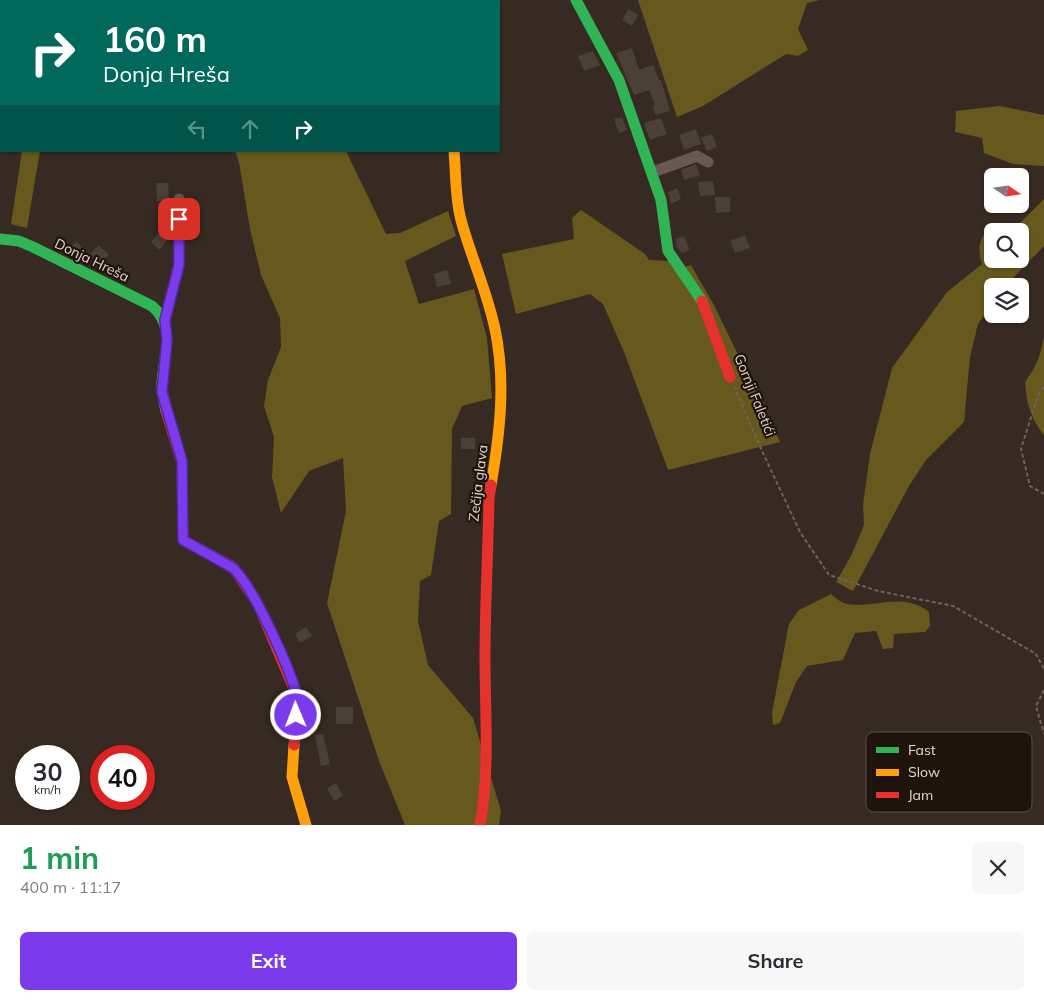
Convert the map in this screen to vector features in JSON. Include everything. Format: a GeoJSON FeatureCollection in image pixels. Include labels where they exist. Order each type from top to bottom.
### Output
{"type":"FeatureCollection","features":[{"type":"Feature","properties":{"kind":"street","name":"Gornji Faletići"},"geometry":{"type":"LineString","coordinates":[[576,0],[620,80],[653,172],[662,208],[668,251],[689,279],[702,301],[730,377]]}},
{"type":"Feature","properties":{"kind":"street","name":"Zečija glava"},"geometry":{"type":"LineString","coordinates":[[454,152],[460,218],[483,285],[495,330],[501,381],[500,433],[489,499],[486,734],[483,808],[480,825]]}},
{"type":"Feature","properties":{"kind":"street"},"geometry":{"type":"LineString","coordinates":[[653,172],[697,156],[708,162]]}},
{"type":"Feature","properties":{"kind":"street"},"geometry":{"type":"LineString","coordinates":[[179,199],[179,265],[165,320],[167,340],[162,392],[182,461],[183,540],[239,573],[258,604],[290,676],[298,698],[292,777],[306,825]]}},
{"type":"Feature","properties":{"kind":"street","name":"Donja Hreša"},"geometry":{"type":"LineString","coordinates":[[0,239],[19,241],[33,247],[152,306],[160,311],[165,320]]}},
{"type":"Feature","properties":{"kind":"path","name":"Gornji Faletići"},"geometry":{"type":"LineString","coordinates":[[730,377],[800,532],[829,575],[878,591],[953,606],[1036,654],[1044,669]]}},
{"type":"Feature","properties":{"kind":"path"},"geometry":{"type":"LineString","coordinates":[[1044,388],[1038,395],[1021,449],[1030,486],[1044,494]]}},
{"type":"Feature","properties":{"kind":"path"},"geometry":{"type":"LineString","coordinates":[[1044,690],[1036,706],[1044,735]]}},
{"type":"Feature","properties":{"kind":"shaded area"},"geometry":{"type":"Polygon","coordinates":[[[638,0],[820,0],[807,3],[798,29],[808,50],[798,56],[786,54],[703,106],[677,117],[638,0]]]}},
{"type":"Feature","properties":{"kind":"shaded area"},"geometry":{"type":"Polygon","coordinates":[[[1000,106],[1044,115],[1044,166],[1013,164],[984,153],[982,138],[955,132],[956,111],[1000,106]]]}},
{"type":"Feature","properties":{"kind":"shaded area"},"geometry":{"type":"Polygon","coordinates":[[[22,152],[40,152],[27,228],[11,224],[22,152]]]}},
{"type":"Feature","properties":{"kind":"shaded area"},"geometry":{"type":"Polygon","coordinates":[[[235,152],[346,152],[386,234],[400,233],[448,211],[456,236],[405,261],[419,304],[474,289],[487,338],[492,398],[462,406],[452,429],[451,514],[439,521],[431,575],[420,581],[418,621],[428,665],[473,718],[501,811],[499,825],[405,825],[379,761],[327,603],[346,511],[343,458],[309,471],[281,513],[272,477],[274,437],[264,406],[268,380],[281,347],[280,318],[261,275],[250,229],[239,162],[235,152]]]}},
{"type":"Feature","properties":{"kind":"shaded area"},"geometry":{"type":"Polygon","coordinates":[[[1044,199],[1044,246],[1029,261],[1029,223],[1020,223],[1044,199]]]}},
{"type":"Feature","properties":{"kind":"shaded area"},"geometry":{"type":"Polygon","coordinates":[[[581,210],[645,254],[649,260],[669,261],[674,270],[691,265],[715,307],[780,442],[668,470],[624,352],[603,304],[590,294],[516,314],[502,254],[574,239],[572,218],[581,210]]]}},
{"type":"Feature","properties":{"kind":"shaded area"},"geometry":{"type":"Polygon","coordinates":[[[984,235],[984,268],[1023,268],[1013,278],[984,278],[984,315],[978,324],[970,357],[964,422],[926,460],[909,486],[853,591],[836,582],[851,556],[864,525],[863,505],[870,454],[892,368],[947,292],[982,264],[980,246],[984,235]]]}},
{"type":"Feature","properties":{"kind":"shaded area"},"geometry":{"type":"Polygon","coordinates":[[[1044,336],[1044,435],[1030,410],[1025,382],[1037,361],[1044,336]]]}},
{"type":"Feature","properties":{"kind":"shaded area"},"geometry":{"type":"Polygon","coordinates":[[[831,594],[839,601],[854,605],[908,602],[929,612],[930,626],[925,632],[894,634],[893,648],[883,649],[876,631],[855,633],[843,660],[807,666],[796,682],[780,723],[773,725],[772,712],[789,624],[799,610],[831,594]]]}},
{"type":"Feature","properties":{"kind":"building"},"geometry":{"type":"Polygon","coordinates":[[[628,9],[638,15],[632,26],[622,20],[628,9]]]}},
{"type":"Feature","properties":{"kind":"building"},"geometry":{"type":"Polygon","coordinates":[[[632,48],[639,70],[653,65],[659,80],[661,80],[670,111],[655,115],[653,106],[655,105],[649,90],[634,95],[616,53],[632,48]]]}},
{"type":"Feature","properties":{"kind":"building"},"geometry":{"type":"Polygon","coordinates":[[[593,51],[600,65],[584,71],[578,56],[593,51]]]}},
{"type":"Feature","properties":{"kind":"building"},"geometry":{"type":"Polygon","coordinates":[[[622,117],[627,130],[619,133],[614,119],[622,117]]]}},
{"type":"Feature","properties":{"kind":"building"},"geometry":{"type":"Polygon","coordinates":[[[661,118],[667,134],[650,140],[644,123],[661,118]]]}},
{"type":"Feature","properties":{"kind":"building"},"geometry":{"type":"Polygon","coordinates":[[[696,129],[701,144],[684,150],[679,135],[696,129]]]}},
{"type":"Feature","properties":{"kind":"building"},"geometry":{"type":"Polygon","coordinates":[[[712,134],[717,147],[707,151],[701,138],[712,134]]]}},
{"type":"Feature","properties":{"kind":"building"},"geometry":{"type":"Polygon","coordinates":[[[696,164],[700,175],[684,180],[681,170],[696,164]]]}},
{"type":"Feature","properties":{"kind":"building"},"geometry":{"type":"Polygon","coordinates":[[[713,181],[715,195],[700,196],[698,182],[713,181]]]}},
{"type":"Feature","properties":{"kind":"building"},"geometry":{"type":"Polygon","coordinates":[[[156,183],[168,183],[169,200],[157,201],[156,183]]]}},
{"type":"Feature","properties":{"kind":"building"},"geometry":{"type":"Polygon","coordinates":[[[677,188],[681,199],[671,204],[668,192],[677,188]]]}},
{"type":"Feature","properties":{"kind":"building"},"geometry":{"type":"Polygon","coordinates":[[[715,197],[730,197],[730,212],[716,213],[715,197]]]}},
{"type":"Feature","properties":{"kind":"building"},"geometry":{"type":"Polygon","coordinates":[[[161,231],[169,239],[159,250],[151,242],[161,231]]]}},
{"type":"Feature","properties":{"kind":"building"},"geometry":{"type":"Polygon","coordinates":[[[745,235],[750,248],[735,253],[730,241],[745,235]]]}},
{"type":"Feature","properties":{"kind":"building"},"geometry":{"type":"Polygon","coordinates":[[[684,236],[690,250],[682,253],[677,247],[676,239],[684,236]]]}},
{"type":"Feature","properties":{"kind":"building"},"geometry":{"type":"Polygon","coordinates":[[[77,241],[82,248],[72,256],[65,252],[77,241]]]}},
{"type":"Feature","properties":{"kind":"building"},"geometry":{"type":"Polygon","coordinates":[[[99,245],[109,255],[100,264],[90,254],[99,245]]]}},
{"type":"Feature","properties":{"kind":"building"},"geometry":{"type":"Polygon","coordinates":[[[113,266],[125,274],[121,280],[109,274],[113,266]]]}},
{"type":"Feature","properties":{"kind":"building"},"geometry":{"type":"Polygon","coordinates":[[[447,270],[451,284],[437,287],[434,274],[447,270]]]}},
{"type":"Feature","properties":{"kind":"building"},"geometry":{"type":"Polygon","coordinates":[[[461,438],[475,438],[475,449],[461,449],[461,438]]]}},
{"type":"Feature","properties":{"kind":"building"},"geometry":{"type":"Polygon","coordinates":[[[306,627],[312,636],[300,643],[295,634],[306,627]]]}},
{"type":"Feature","properties":{"kind":"building"},"geometry":{"type":"Polygon","coordinates":[[[336,707],[353,707],[353,724],[336,724],[336,707]]]}},
{"type":"Feature","properties":{"kind":"building"},"geometry":{"type":"Polygon","coordinates":[[[323,734],[330,764],[321,766],[315,735],[323,734]]]}},
{"type":"Feature","properties":{"kind":"building"},"geometry":{"type":"Polygon","coordinates":[[[336,783],[343,796],[334,801],[327,788],[336,783]]]}},
{"type":"Feature","properties":{"kind":"traffic: fast"},"geometry":{"type":"LineString","coordinates":[[576,0],[619,80],[661,200],[668,251],[702,301]]}},
{"type":"Feature","properties":{"kind":"traffic: fast"},"geometry":{"type":"LineString","coordinates":[[0,239],[19,241],[33,247],[152,306],[160,314],[164,323],[167,342],[162,384],[166,411]]}},
{"type":"Feature","properties":{"kind":"traffic: slow"},"geometry":{"type":"LineString","coordinates":[[454,152],[459,212],[488,301],[498,348],[501,407],[491,485]]}},
{"type":"Feature","properties":{"kind":"traffic: slow"},"geometry":{"type":"LineString","coordinates":[[294,745],[292,777],[306,825]]}},
{"type":"Feature","properties":{"kind":"traffic: jam"},"geometry":{"type":"LineString","coordinates":[[702,301],[730,377]]}},
{"type":"Feature","properties":{"kind":"traffic: jam"},"geometry":{"type":"LineString","coordinates":[[166,411],[182,463],[183,540],[233,567],[258,604],[298,698],[294,745]]}},
{"type":"Feature","properties":{"kind":"traffic: jam"},"geometry":{"type":"LineString","coordinates":[[480,825],[486,763],[485,618],[491,485]]}},
{"type":"Feature","properties":{"kind":"route"},"geometry":{"type":"LineString","coordinates":[[179,219],[180,256],[176,282],[165,320],[167,340],[162,392],[182,461],[184,477],[183,540],[186,544],[233,568],[239,573],[258,604],[290,676],[298,698],[296,715]]}}]}
